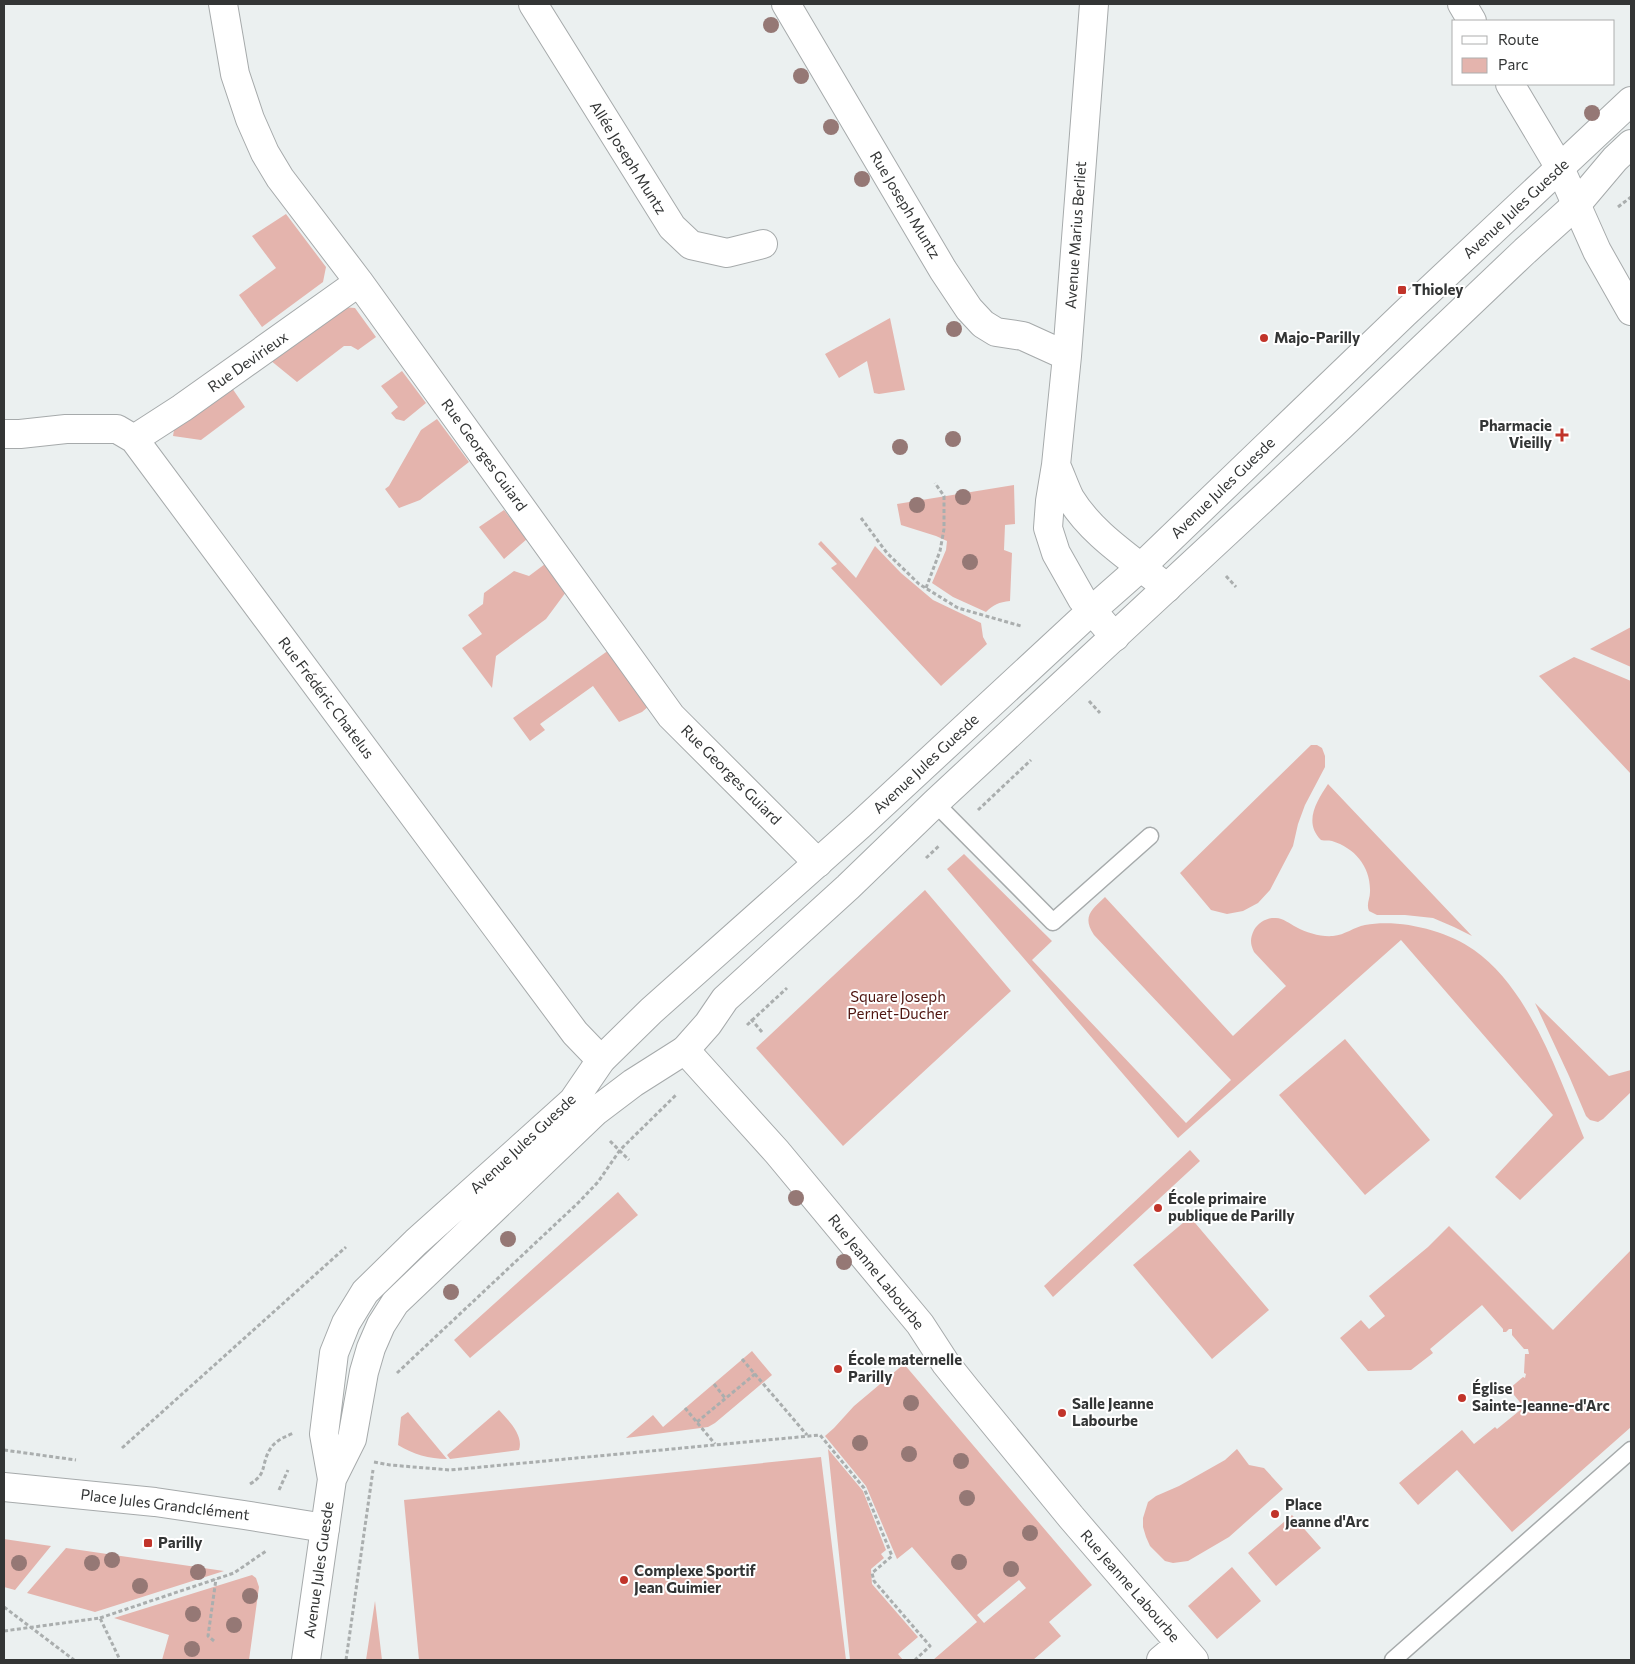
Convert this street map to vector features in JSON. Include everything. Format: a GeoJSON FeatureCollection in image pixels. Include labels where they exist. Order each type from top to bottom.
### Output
{"type":"FeatureCollection","features":[{"type":"Feature","properties":{"kind":"street","name":"Rue Georges Guiard"},"geometry":{"type":"LineString","coordinates":[[224,4],[235,74],[264,153],[280,178],[359,282],[672,716],[818,863]]}},
{"type":"Feature","properties":{"kind":"street","name":"Allée Joseph Muntz"},"geometry":{"type":"LineString","coordinates":[[533,4],[672,228],[691,245],[726,253],[763,244]]}},
{"type":"Feature","properties":{"kind":"street","name":"Rue Joseph Muntz"},"geometry":{"type":"LineString","coordinates":[[786,4],[943,270],[969,310],[983,324],[996,332],[1023,336],[1067,356]]}},
{"type":"Feature","properties":{"kind":"street","name":"Avenue Marius Berliet"},"geometry":{"type":"LineString","coordinates":[[1094,4],[1067,356],[1048,528],[1056,553],[1082,599],[1115,637]]}},
{"type":"Feature","properties":{"kind":"street"},"geometry":{"type":"LineString","coordinates":[[1462,4],[1471,20]]}},
{"type":"Feature","properties":{"kind":"street"},"geometry":{"type":"LineString","coordinates":[[1511,85],[1560,168],[1598,251],[1631,311]]}},
{"type":"Feature","properties":{"kind":"street","name":"Avenue Jules Guesde"},"geometry":{"type":"LineString","coordinates":[[306,1660],[332,1479],[324,1434],[334,1353],[346,1323],[365,1292],[416,1242],[573,1101],[601,1060],[651,1011],[818,863],[1141,567],[1404,314],[1631,101]]}},
{"type":"Feature","properties":{"kind":"street","name":"Avenue Jules Guesde"},"geometry":{"type":"LineString","coordinates":[[332,1479],[352,1439],[364,1372],[371,1348],[381,1325],[395,1303],[596,1111],[633,1083],[694,1060],[708,1024],[724,999],[848,887],[935,803],[1334,433],[1577,204],[1615,159],[1631,144]]}},
{"type":"Feature","properties":{"kind":"street","name":"Rue Devirieux"},"geometry":{"type":"LineString","coordinates":[[134,439],[190,403],[359,282]]}},
{"type":"Feature","properties":{"kind":"street","name":"Rue Frédéric Chatelus"},"geometry":{"type":"LineString","coordinates":[[4,434],[66,429],[117,429],[134,439],[575,1033],[601,1060]]}},
{"type":"Feature","properties":{"kind":"street","name":"Avenue Marius Berliet"},"geometry":{"type":"LineString","coordinates":[[1056,465],[1070,497],[1087,521],[1167,588]]}},
{"type":"Feature","properties":{"kind":"street","name":"Rue Jeanne Labourbe"},"geometry":{"type":"LineString","coordinates":[[694,1060],[777,1152],[914,1316],[951,1370],[1070,1517],[1148,1607],[1178,1655]]}},
{"type":"Feature","properties":{"kind":"street","name":"Place Jules Grandclément"},"geometry":{"type":"LineString","coordinates":[[4,1488],[155,1502],[275,1507],[325,1528]]}},
{"type":"Feature","properties":{"kind":"lane"},"geometry":{"type":"LineString","coordinates":[[935,803],[1053,922],[1150,836]]}},
{"type":"Feature","properties":{"kind":"lane"},"geometry":{"type":"LineString","coordinates":[[1393,1660],[1631,1450]]}},
{"type":"Feature","properties":{"kind":"path"},"geometry":{"type":"LineString","coordinates":[[1589,232],[1612,210],[1631,197]]}},
{"type":"Feature","properties":{"kind":"path"},"geometry":{"type":"LineString","coordinates":[[926,588],[940,551],[944,529],[944,496],[935,483]]}},
{"type":"Feature","properties":{"kind":"path"},"geometry":{"type":"LineString","coordinates":[[861,518],[887,553],[918,584],[958,608],[1021,626]]}},
{"type":"Feature","properties":{"kind":"path"},"geometry":{"type":"LineString","coordinates":[[1226,577],[1234,570]]}},
{"type":"Feature","properties":{"kind":"path"},"geometry":{"type":"LineString","coordinates":[[1084,710],[1098,697]]}},
{"type":"Feature","properties":{"kind":"path"},"geometry":{"type":"LineString","coordinates":[[924,861],[1036,756]]}},
{"type":"Feature","properties":{"kind":"path"},"geometry":{"type":"LineString","coordinates":[[745,1028],[788,987]]}},
{"type":"Feature","properties":{"kind":"path"},"geometry":{"type":"LineString","coordinates":[[396,1374],[598,1182],[620,1150],[694,1060]]}},
{"type":"Feature","properties":{"kind":"path"},"geometry":{"type":"LineString","coordinates":[[609,1140],[629,1160]]}},
{"type":"Feature","properties":{"kind":"path"},"geometry":{"type":"LineString","coordinates":[[122,1448],[346,1247]]}},
{"type":"Feature","properties":{"kind":"path"},"geometry":{"type":"LineString","coordinates":[[742,1359],[808,1436]]}},
{"type":"Feature","properties":{"kind":"path"},"geometry":{"type":"LineString","coordinates":[[696,1422],[754,1374]]}},
{"type":"Feature","properties":{"kind":"path"},"geometry":{"type":"LineString","coordinates":[[714,1384],[725,1398]]}},
{"type":"Feature","properties":{"kind":"path"},"geometry":{"type":"LineString","coordinates":[[685,1408],[716,1444]]}},
{"type":"Feature","properties":{"kind":"path"},"geometry":{"type":"LineString","coordinates":[[245,1484],[250,1484],[259,1478],[269,1450],[280,1439],[296,1432],[324,1434]]}},
{"type":"Feature","properties":{"kind":"path"},"geometry":{"type":"LineString","coordinates":[[369,1462],[450,1470],[820,1435],[864,1488],[892,1556],[872,1573],[874,1581],[930,1646],[915,1660]]}},
{"type":"Feature","properties":{"kind":"path"},"geometry":{"type":"LineString","coordinates":[[346,1660],[374,1463],[373,1442],[352,1439]]}},
{"type":"Feature","properties":{"kind":"path"},"geometry":{"type":"LineString","coordinates":[[4,1450],[82,1462]]}},
{"type":"Feature","properties":{"kind":"path"},"geometry":{"type":"LineString","coordinates":[[275,1507],[288,1470]]}},
{"type":"Feature","properties":{"kind":"path"},"geometry":{"type":"LineString","coordinates":[[4,1632],[100,1618],[234,1573],[267,1551]]}},
{"type":"Feature","properties":{"kind":"path"},"geometry":{"type":"LineString","coordinates":[[214,1641],[208,1636],[216,1579]]}},
{"type":"Feature","properties":{"kind":"path"},"geometry":{"type":"LineString","coordinates":[[4,1607],[74,1660]]}},
{"type":"Feature","properties":{"kind":"path"},"geometry":{"type":"LineString","coordinates":[[100,1618],[120,1660]]}},
{"type":"Feature","properties":{"kind":"green space"},"geometry":{"type":"Polygon","coordinates":[[[286,214],[326,267],[323,282],[262,327],[239,295],[276,268],[252,236],[286,214]]]}},
{"type":"Feature","properties":{"kind":"green space"},"geometry":{"type":"Polygon","coordinates":[[[342,307],[355,308],[376,337],[358,350],[351,346],[344,346],[297,382],[270,360],[342,307]]]}},
{"type":"Feature","properties":{"kind":"green space"},"geometry":{"type":"Polygon","coordinates":[[[890,318],[905,390],[874,393],[867,361],[839,378],[825,354],[890,318]]]}},
{"type":"Feature","properties":{"kind":"green space"},"geometry":{"type":"Polygon","coordinates":[[[402,371],[426,403],[404,421],[396,419],[391,413],[398,407],[381,386],[402,371]]]}},
{"type":"Feature","properties":{"kind":"green space"},"geometry":{"type":"Polygon","coordinates":[[[232,388],[245,407],[201,440],[173,436],[174,430],[232,388]]]}},
{"type":"Feature","properties":{"kind":"green space"},"geometry":{"type":"Polygon","coordinates":[[[437,419],[469,462],[420,500],[399,508],[385,489],[389,486],[421,430],[437,419]]]}},
{"type":"Feature","properties":{"kind":"green space"},"geometry":{"type":"Polygon","coordinates":[[[1014,485],[1015,524],[1005,525],[1004,550],[1012,553],[1010,601],[996,604],[986,612],[953,597],[932,583],[946,550],[947,541],[901,525],[897,504],[1014,485]]]}},
{"type":"Feature","properties":{"kind":"green space"},"geometry":{"type":"Polygon","coordinates":[[[504,510],[527,539],[504,559],[479,527],[504,510]]]}},
{"type":"Feature","properties":{"kind":"green space"},"geometry":{"type":"Polygon","coordinates":[[[821,541],[856,578],[875,546],[901,573],[933,600],[981,623],[983,637],[987,644],[941,686],[831,568],[837,564],[818,544],[821,541]]]}},
{"type":"Feature","properties":{"kind":"green space"},"geometry":{"type":"Polygon","coordinates":[[[545,564],[566,592],[546,619],[496,656],[492,688],[462,648],[482,634],[468,615],[483,604],[484,593],[514,571],[529,576],[545,564]]]}},
{"type":"Feature","properties":{"kind":"green space"},"geometry":{"type":"Polygon","coordinates":[[[1631,627],[1631,667],[1590,649],[1631,627]]]}},
{"type":"Feature","properties":{"kind":"green space"},"geometry":{"type":"Polygon","coordinates":[[[609,650],[650,705],[642,712],[619,722],[593,686],[540,724],[545,730],[530,741],[513,718],[609,650]]]}},
{"type":"Feature","properties":{"kind":"green space"},"geometry":{"type":"Polygon","coordinates":[[[1574,657],[1631,681],[1631,774],[1539,676],[1574,657]]]}},
{"type":"Feature","properties":{"kind":"green space"},"geometry":{"type":"Polygon","coordinates":[[[1311,745],[1317,745],[1322,748],[1325,756],[1325,767],[1305,805],[1293,846],[1270,890],[1258,903],[1243,911],[1227,914],[1211,910],[1180,873],[1311,745]]]}},
{"type":"Feature","properties":{"kind":"green space"},"geometry":{"type":"Polygon","coordinates":[[[1328,784],[1472,936],[1433,918],[1377,915],[1369,911],[1370,883],[1368,874],[1360,860],[1348,848],[1332,841],[1321,840],[1313,826],[1312,819],[1316,804],[1328,784]]]}},
{"type":"Feature","properties":{"kind":"green space"},"geometry":{"type":"Polygon","coordinates":[[[964,854],[1052,941],[1032,960],[1186,1123],[1231,1080],[1094,935],[1090,929],[1090,914],[1105,897],[1233,1036],[1286,986],[1254,952],[1252,946],[1251,938],[1254,930],[1260,923],[1266,920],[1279,918],[1309,933],[1328,936],[1342,934],[1365,925],[1407,925],[1436,932],[1462,943],[1474,950],[1494,967],[1511,987],[1527,1011],[1553,1062],[1584,1138],[1520,1200],[1495,1177],[1553,1115],[1401,940],[1178,1138],[947,869],[964,854]]]}},
{"type":"Feature","properties":{"kind":"green space","name":"Square Joseph Pernet-Ducher"},"geometry":{"type":"Polygon","coordinates":[[[925,890],[1011,991],[843,1146],[756,1048],[925,890]]]}},
{"type":"Feature","properties":{"kind":"green space"},"geometry":{"type":"Polygon","coordinates":[[[1535,1003],[1609,1076],[1631,1070],[1631,1092],[1598,1122],[1590,1120],[1586,1116],[1535,1003]]]}},
{"type":"Feature","properties":{"kind":"green space"},"geometry":{"type":"Polygon","coordinates":[[[1345,1039],[1430,1140],[1365,1195],[1279,1095],[1345,1039]]]}},
{"type":"Feature","properties":{"kind":"green space"},"geometry":{"type":"Polygon","coordinates":[[[1190,1150],[1200,1161],[1053,1297],[1044,1286],[1190,1150]]]}},
{"type":"Feature","properties":{"kind":"green space"},"geometry":{"type":"Polygon","coordinates":[[[618,1192],[638,1215],[470,1358],[454,1340],[618,1192]]]}},
{"type":"Feature","properties":{"kind":"green space"},"geometry":{"type":"Polygon","coordinates":[[[1190,1217],[1269,1310],[1212,1359],[1133,1265],[1190,1217]]]}},
{"type":"Feature","properties":{"kind":"green space"},"geometry":{"type":"Polygon","coordinates":[[[1449,1226],[1553,1330],[1631,1250],[1631,1427],[1512,1532],[1457,1470],[1418,1505],[1399,1483],[1462,1430],[1474,1444],[1495,1427],[1497,1429],[1524,1407],[1509,1389],[1523,1377],[1525,1378],[1525,1354],[1529,1354],[1528,1349],[1524,1349],[1512,1335],[1512,1329],[1503,1332],[1503,1329],[1482,1305],[1430,1349],[1433,1353],[1411,1370],[1368,1371],[1340,1338],[1361,1320],[1369,1329],[1385,1316],[1369,1296],[1428,1247],[1449,1226]]]}},
{"type":"Feature","properties":{"kind":"green space"},"geometry":{"type":"Polygon","coordinates":[[[752,1351],[772,1375],[715,1423],[708,1427],[626,1438],[653,1415],[663,1427],[752,1351]]]}},
{"type":"Feature","properties":{"kind":"green space"},"geometry":{"type":"Polygon","coordinates":[[[904,1364],[1092,1585],[1049,1622],[1061,1636],[1033,1660],[933,1660],[977,1622],[912,1547],[897,1559],[866,1486],[825,1436],[854,1406],[904,1364]],[[1019,1580],[977,1615],[984,1623],[1026,1588],[1019,1580]]]}},
{"type":"Feature","properties":{"kind":"green space"},"geometry":{"type":"Polygon","coordinates":[[[499,1410],[517,1433],[520,1444],[519,1450],[450,1459],[447,1455],[499,1410]]]}},
{"type":"Feature","properties":{"kind":"green space"},"geometry":{"type":"Polygon","coordinates":[[[408,1412],[447,1459],[421,1455],[398,1445],[401,1417],[408,1412]]]}},
{"type":"Feature","properties":{"kind":"green space"},"geometry":{"type":"Polygon","coordinates":[[[828,1449],[863,1491],[886,1550],[881,1554],[884,1558],[871,1569],[872,1584],[918,1637],[898,1654],[903,1660],[850,1660],[828,1449]]]}},
{"type":"Feature","properties":{"kind":"green space"},"geometry":{"type":"Polygon","coordinates":[[[1237,1449],[1249,1465],[1264,1468],[1283,1489],[1229,1537],[1188,1561],[1173,1563],[1165,1561],[1150,1546],[1143,1527],[1143,1518],[1148,1502],[1225,1460],[1237,1449]]]}},
{"type":"Feature","properties":{"kind":"green space","name":"Complexe Sportif Jean Guimier"},"geometry":{"type":"Polygon","coordinates":[[[821,1457],[846,1660],[419,1660],[404,1500],[821,1457]]]}},
{"type":"Feature","properties":{"kind":"green space"},"geometry":{"type":"Polygon","coordinates":[[[1292,1515],[1321,1548],[1276,1586],[1248,1553],[1292,1515]]]}},
{"type":"Feature","properties":{"kind":"green space"},"geometry":{"type":"Polygon","coordinates":[[[4,1539],[51,1546],[15,1590],[4,1587],[4,1539]]]}},
{"type":"Feature","properties":{"kind":"green space"},"geometry":{"type":"Polygon","coordinates":[[[66,1548],[224,1571],[95,1612],[27,1593],[66,1548]]]}},
{"type":"Feature","properties":{"kind":"green space"},"geometry":{"type":"Polygon","coordinates":[[[1232,1567],[1261,1601],[1217,1639],[1188,1606],[1232,1567]]]}},
{"type":"Feature","properties":{"kind":"green space"},"geometry":{"type":"Polygon","coordinates":[[[252,1575],[256,1578],[259,1587],[249,1660],[162,1660],[169,1635],[114,1618],[252,1575]]]}},
{"type":"Feature","properties":{"kind":"green space"},"geometry":{"type":"Polygon","coordinates":[[[375,1601],[382,1660],[366,1660],[375,1601]]]}},
{"type":"Feature","properties":{"kind":"place","name":"Thioley"},"geometry":{"type":"Point","coordinates":[1402,290]}},
{"type":"Feature","properties":{"kind":"place","name":"Majo-Parilly"},"geometry":{"type":"Point","coordinates":[1264,338]}},
{"type":"Feature","properties":{"kind":"place","name":"Pharmacie Vieilly"},"geometry":{"type":"Point","coordinates":[1562,435]}},
{"type":"Feature","properties":{"kind":"place","name":"École primaire publique de Parilly"},"geometry":{"type":"Point","coordinates":[1158,1208]}},
{"type":"Feature","properties":{"kind":"place","name":"École maternelle Parilly"},"geometry":{"type":"Point","coordinates":[838,1369]}},
{"type":"Feature","properties":{"kind":"place","name":"Église Sainte-Jeanne-d'Arc"},"geometry":{"type":"Point","coordinates":[1462,1398]}},
{"type":"Feature","properties":{"kind":"place","name":"Salle Jeanne Labourbe"},"geometry":{"type":"Point","coordinates":[1062,1413]}},
{"type":"Feature","properties":{"kind":"place","name":"Place Jeanne d'Arc"},"geometry":{"type":"Point","coordinates":[1275,1514]}},
{"type":"Feature","properties":{"kind":"place","name":"Parilly"},"geometry":{"type":"Point","coordinates":[148,1543]}},
{"type":"Feature","properties":{"kind":"place","name":"Complexe Sportif Jean Guimier"},"geometry":{"type":"Point","coordinates":[624,1580]}}]}
